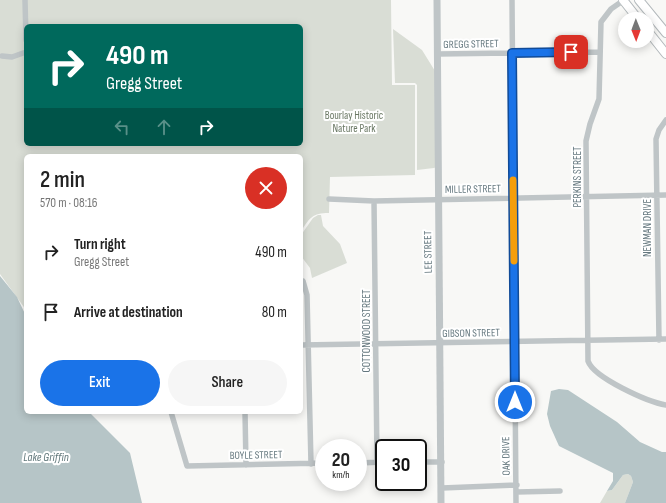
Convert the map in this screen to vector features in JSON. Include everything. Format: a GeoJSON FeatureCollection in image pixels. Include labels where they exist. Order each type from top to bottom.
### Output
{"type":"FeatureCollection","features":[{"type":"Feature","properties":{"kind":"main road"},"geometry":{"type":"LineString","coordinates":[[623,0],[632,12]]}},
{"type":"Feature","properties":{"kind":"main road"},"geometry":{"type":"LineString","coordinates":[[639,0],[666,33]]}},
{"type":"Feature","properties":{"kind":"main road"},"geometry":{"type":"LineString","coordinates":[[654,39],[666,54]]}},
{"type":"Feature","properties":{"kind":"street"},"geometry":{"type":"LineString","coordinates":[[25,0],[26,24]]}},
{"type":"Feature","properties":{"kind":"street","name":"LEE STREET"},"geometry":{"type":"LineString","coordinates":[[437,0],[442,462],[441,503]]}},
{"type":"Feature","properties":{"kind":"street","name":"OAK DRIVE"},"geometry":{"type":"LineString","coordinates":[[512,0],[516,503]]}},
{"type":"Feature","properties":{"kind":"street","name":"PERKINS STREET"},"geometry":{"type":"LineString","coordinates":[[623,0],[611,9],[602,20],[599,99],[590,124],[586,141],[588,361],[595,372],[642,397],[666,405]]}},
{"type":"Feature","properties":{"kind":"street","name":"GREGG STREET"},"geometry":{"type":"LineString","coordinates":[[438,54],[600,52]]}},
{"type":"Feature","properties":{"kind":"street"},"geometry":{"type":"LineString","coordinates":[[2,56],[12,57],[24,53]]}},
{"type":"Feature","properties":{"kind":"street","name":"NEWMAN DRIVE"},"geometry":{"type":"LineString","coordinates":[[659,340],[656,139],[659,130],[666,120]]}},
{"type":"Feature","properties":{"kind":"street","name":"MILLER STREET"},"geometry":{"type":"LineString","coordinates":[[329,199],[374,201],[666,195]]}},
{"type":"Feature","properties":{"kind":"street","name":"COTTONWOOD STREET"},"geometry":{"type":"LineString","coordinates":[[374,201],[377,439]]}},
{"type":"Feature","properties":{"kind":"street"},"geometry":{"type":"LineString","coordinates":[[303,281],[307,294],[312,464]]}},
{"type":"Feature","properties":{"kind":"street","name":"GIBSON STREET"},"geometry":{"type":"LineString","coordinates":[[303,345],[666,340]]}},
{"type":"Feature","properties":{"kind":"street","name":"BOYLE STREET"},"geometry":{"type":"LineString","coordinates":[[172,414],[187,466],[312,464]]}},
{"type":"Feature","properties":{"kind":"street"},"geometry":{"type":"LineString","coordinates":[[245,414],[246,465]]}},
{"type":"Feature","properties":{"kind":"street"},"geometry":{"type":"LineString","coordinates":[[427,462],[442,462]]}},
{"type":"Feature","properties":{"kind":"street"},"geometry":{"type":"LineString","coordinates":[[442,488],[517,485]]}},
{"type":"Feature","properties":{"kind":"street"},"geometry":{"type":"LineString","coordinates":[[517,492],[560,491]]}},
{"type":"Feature","properties":{"kind":"green space","name":"Bourlay Historic Nature Park"},"geometry":{"type":"Polygon","coordinates":[[[0,0],[391,0],[392,85],[415,85],[415,175],[330,177],[329,213],[315,215],[303,228],[303,154],[24,154],[24,307],[0,274],[0,0]]]}},
{"type":"Feature","properties":{"kind":"green space"},"geometry":{"type":"Polygon","coordinates":[[[393,29],[422,50],[435,71],[436,167],[434,168],[417,170],[417,85],[415,83],[395,83],[393,29]]]}},
{"type":"Feature","properties":{"kind":"green space"},"geometry":{"type":"Polygon","coordinates":[[[321,215],[323,226],[340,244],[347,263],[312,278],[310,268],[303,259],[303,232],[313,218],[321,215]]]}},
{"type":"Feature","properties":{"kind":"green space"},"geometry":{"type":"Polygon","coordinates":[[[628,474],[631,476],[633,482],[625,503],[600,503],[607,491],[612,490],[623,475],[628,474]]]}},
{"type":"Feature","properties":{"kind":"water","name":"Lake Griffin"},"geometry":{"type":"Polygon","coordinates":[[[0,276],[17,297],[24,312],[24,414],[91,414],[130,453],[142,503],[0,503],[0,276]]]}},
{"type":"Feature","properties":{"kind":"water"},"geometry":{"type":"Polygon","coordinates":[[[559,389],[568,390],[617,422],[640,442],[662,452],[666,452],[666,503],[625,503],[633,482],[631,476],[628,474],[623,475],[612,490],[607,491],[613,481],[613,473],[559,446],[550,426],[547,414],[551,391],[559,389]]]}},
{"type":"Feature","properties":{"kind":"slow traffic"},"geometry":{"type":"LineString","coordinates":[[513,180],[514,261]]}},
{"type":"Feature","properties":{"kind":"route"},"geometry":{"type":"LineString","coordinates":[[515,402],[512,53],[571,52]]}}]}
